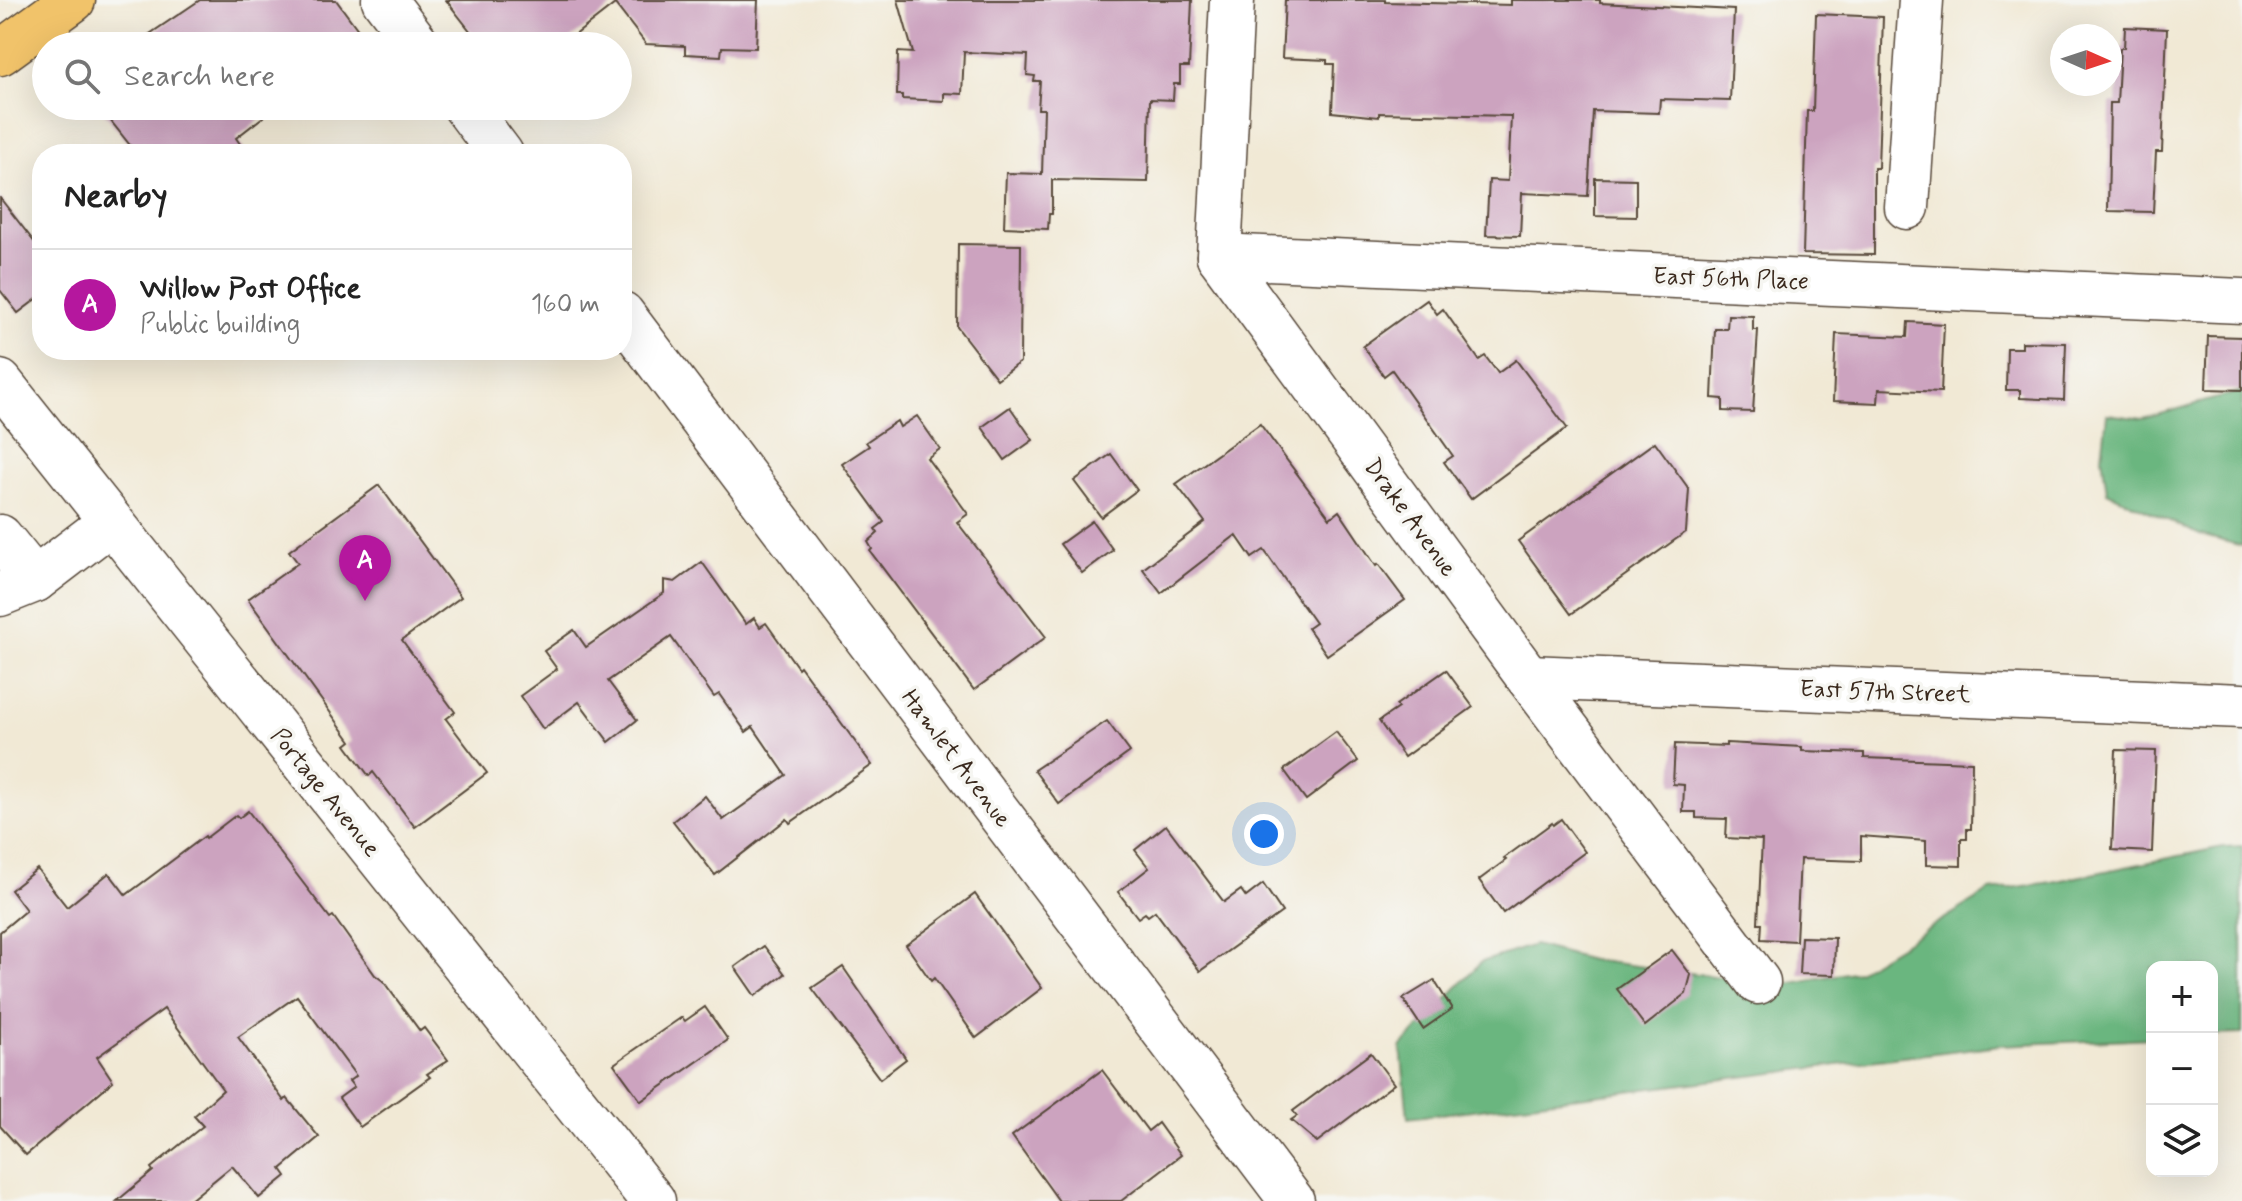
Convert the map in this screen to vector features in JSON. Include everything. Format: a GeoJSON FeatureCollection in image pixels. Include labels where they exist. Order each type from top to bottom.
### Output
{"type":"FeatureCollection","features":[{"type":"Feature","properties":{"kind":"main road"},"geometry":{"type":"LineString","coordinates":[[0,53],[73,0]]}},
{"type":"Feature","properties":{"kind":"street"},"geometry":{"type":"LineString","coordinates":[[384,0],[408,32]]}},
{"type":"Feature","properties":{"kind":"street"},"geometry":{"type":"LineString","coordinates":[[1219,256],[1232,0]]}},
{"type":"Feature","properties":{"kind":"street"},"geometry":{"type":"LineString","coordinates":[[1907,207],[1921,0]]}},
{"type":"Feature","properties":{"kind":"street"},"geometry":{"type":"LineString","coordinates":[[476,120],[494,144]]}},
{"type":"Feature","properties":{"kind":"street","name":"East 56th Place"},"geometry":{"type":"LineString","coordinates":[[1219,256],[2242,301]]}},
{"type":"Feature","properties":{"kind":"street","name":"Drake Avenue"},"geometry":{"type":"LineString","coordinates":[[1219,256],[1528,677],[1758,982]]}},
{"type":"Feature","properties":{"kind":"street","name":"Hamlet Avenue"},"geometry":{"type":"LineString","coordinates":[[632,327],[1292,1201]]}},
{"type":"Feature","properties":{"kind":"street","name":"Portage Avenue"},"geometry":{"type":"LineString","coordinates":[[0,382],[653,1201]]}},
{"type":"Feature","properties":{"kind":"street"},"geometry":{"type":"LineString","coordinates":[[0,537],[18,587],[111,522]]}},
{"type":"Feature","properties":{"kind":"street","name":"East 57th Street"},"geometry":{"type":"LineString","coordinates":[[1528,677],[2242,706]]}},
{"type":"Feature","properties":{"kind":"green space"},"geometry":{"type":"Polygon","coordinates":[[[2242,391],[2242,546],[2200,535],[2107,492],[2102,457],[2107,414],[2143,419],[2242,391]]]}},
{"type":"Feature","properties":{"kind":"green space"},"geometry":{"type":"Polygon","coordinates":[[[2242,846],[2242,1034],[2218,1035],[2218,961],[2146,961],[2146,1038],[2000,1045],[1408,1118],[1401,1047],[1481,962],[1534,945],[1591,960],[1781,985],[1858,971],[1990,891],[2052,882],[2223,847],[2242,846]]]}},
{"type":"Feature","properties":{"kind":"building"},"geometry":{"type":"Polygon","coordinates":[[[200,0],[336,0],[360,32],[153,32],[200,0]]]}},
{"type":"Feature","properties":{"kind":"building"},"geometry":{"type":"Polygon","coordinates":[[[446,0],[758,0],[756,48],[722,47],[721,56],[685,54],[685,46],[646,44],[615,4],[579,32],[471,32],[446,0]]]}},
{"type":"Feature","properties":{"kind":"building"},"geometry":{"type":"Polygon","coordinates":[[[898,0],[1192,0],[1189,67],[1180,67],[1180,84],[1174,84],[1173,100],[1150,99],[1148,182],[1052,180],[1052,214],[1049,214],[1048,229],[1004,227],[1006,173],[1042,174],[1044,109],[1038,109],[1040,81],[1034,81],[1035,76],[1027,75],[1028,55],[964,52],[962,94],[944,93],[944,101],[902,99],[902,95],[897,95],[898,52],[913,53],[898,0]]]}},
{"type":"Feature","properties":{"kind":"building"},"geometry":{"type":"Polygon","coordinates":[[[1285,0],[1511,5],[1511,0],[1600,0],[1600,3],[1734,10],[1730,101],[1660,99],[1659,113],[1593,111],[1588,196],[1522,193],[1520,236],[1486,235],[1489,180],[1508,181],[1511,116],[1379,113],[1379,117],[1332,112],[1334,64],[1327,64],[1327,60],[1282,58],[1285,0]]]}},
{"type":"Feature","properties":{"kind":"building"},"geometry":{"type":"Polygon","coordinates":[[[1816,14],[1883,17],[1878,168],[1874,168],[1874,255],[1803,254],[1807,111],[1813,111],[1816,14]]]}},
{"type":"Feature","properties":{"kind":"building"},"geometry":{"type":"Polygon","coordinates":[[[2125,27],[2167,29],[2162,152],[2156,152],[2153,212],[2108,211],[2110,103],[2117,103],[2117,96],[2122,96],[2125,27]]]}},
{"type":"Feature","properties":{"kind":"building"},"geometry":{"type":"Polygon","coordinates":[[[110,120],[259,120],[236,138],[240,144],[129,144],[110,120]]]}},
{"type":"Feature","properties":{"kind":"building"},"geometry":{"type":"Polygon","coordinates":[[[1595,178],[1636,179],[1636,217],[1595,216],[1595,178]]]}},
{"type":"Feature","properties":{"kind":"building"},"geometry":{"type":"Polygon","coordinates":[[[0,198],[32,239],[32,302],[18,313],[0,290],[0,198]]]}},
{"type":"Feature","properties":{"kind":"building"},"geometry":{"type":"Polygon","coordinates":[[[958,244],[1021,245],[1020,362],[997,379],[957,327],[958,244]]]}},
{"type":"Feature","properties":{"kind":"building"},"geometry":{"type":"Polygon","coordinates":[[[1427,300],[1437,314],[1443,309],[1479,360],[1485,356],[1498,373],[1516,360],[1567,428],[1471,499],[1444,462],[1453,456],[1392,370],[1384,376],[1363,346],[1427,300]]]}},
{"type":"Feature","properties":{"kind":"building"},"geometry":{"type":"Polygon","coordinates":[[[1728,315],[1753,316],[1753,330],[1758,330],[1753,412],[1723,411],[1723,399],[1712,398],[1715,329],[1727,329],[1728,315]]]}},
{"type":"Feature","properties":{"kind":"building"},"geometry":{"type":"Polygon","coordinates":[[[1908,322],[1944,324],[1941,392],[1879,389],[1878,403],[1833,401],[1836,334],[1907,337],[1908,322]]]}},
{"type":"Feature","properties":{"kind":"building"},"geometry":{"type":"Polygon","coordinates":[[[2208,336],[2242,337],[2242,390],[2206,389],[2208,336]]]}},
{"type":"Feature","properties":{"kind":"building"},"geometry":{"type":"Polygon","coordinates":[[[2022,342],[2066,343],[2064,400],[2020,398],[2020,390],[2006,390],[2007,348],[2022,348],[2022,342]]]}},
{"type":"Feature","properties":{"kind":"building"},"geometry":{"type":"Polygon","coordinates":[[[1010,407],[1033,440],[1005,460],[982,427],[1010,407]]]}},
{"type":"Feature","properties":{"kind":"building"},"geometry":{"type":"Polygon","coordinates":[[[917,416],[940,449],[927,458],[968,514],[957,522],[1046,637],[974,690],[870,551],[868,542],[878,533],[875,529],[884,522],[842,464],[869,446],[866,442],[897,421],[900,427],[917,416]]]}},
{"type":"Feature","properties":{"kind":"building"},"geometry":{"type":"Polygon","coordinates":[[[1260,424],[1330,518],[1339,511],[1376,566],[1378,564],[1405,600],[1327,655],[1308,628],[1315,623],[1264,550],[1252,558],[1236,535],[1161,593],[1143,569],[1205,522],[1176,484],[1260,424]]]}},
{"type":"Feature","properties":{"kind":"building"},"geometry":{"type":"Polygon","coordinates":[[[1655,442],[1689,489],[1686,532],[1571,614],[1518,541],[1655,442]]]}},
{"type":"Feature","properties":{"kind":"building"},"geometry":{"type":"Polygon","coordinates":[[[1111,454],[1137,490],[1101,517],[1074,481],[1111,454]]]}},
{"type":"Feature","properties":{"kind":"building"},"geometry":{"type":"Polygon","coordinates":[[[379,485],[461,597],[402,640],[455,712],[446,719],[487,773],[415,827],[373,772],[369,776],[346,745],[351,741],[248,599],[298,563],[289,551],[379,485]]]}},
{"type":"Feature","properties":{"kind":"building"},"geometry":{"type":"Polygon","coordinates":[[[1092,521],[1113,550],[1082,573],[1060,544],[1092,521]]]}},
{"type":"Feature","properties":{"kind":"building"},"geometry":{"type":"Polygon","coordinates":[[[702,562],[746,624],[754,618],[760,627],[766,623],[872,765],[790,823],[787,819],[715,875],[673,821],[705,796],[723,820],[786,775],[753,727],[746,732],[719,694],[714,697],[671,637],[608,681],[637,720],[609,742],[579,702],[543,729],[520,696],[557,669],[544,651],[574,630],[586,647],[664,593],[664,580],[675,582],[702,562]]]}},
{"type":"Feature","properties":{"kind":"building"},"geometry":{"type":"Polygon","coordinates":[[[1446,670],[1473,707],[1404,757],[1379,721],[1398,708],[1396,705],[1446,670]]]}},
{"type":"Feature","properties":{"kind":"building"},"geometry":{"type":"Polygon","coordinates":[[[1107,721],[1130,752],[1059,804],[1034,770],[1107,721]]]}},
{"type":"Feature","properties":{"kind":"building"},"geometry":{"type":"Polygon","coordinates":[[[1336,732],[1358,761],[1306,800],[1284,770],[1336,732]]]}},
{"type":"Feature","properties":{"kind":"building"},"geometry":{"type":"Polygon","coordinates":[[[1726,743],[1802,747],[1802,751],[1864,753],[1864,758],[1972,762],[1971,829],[1967,829],[1967,839],[1961,839],[1961,866],[1926,865],[1926,841],[1861,836],[1861,861],[1800,859],[1796,941],[1761,939],[1762,923],[1758,923],[1762,840],[1726,838],[1727,819],[1696,818],[1696,812],[1683,812],[1684,785],[1673,784],[1675,744],[1726,746],[1726,743]]]}},
{"type":"Feature","properties":{"kind":"building"},"geometry":{"type":"Polygon","coordinates":[[[2116,750],[2156,751],[2152,852],[2112,850],[2116,750]]]}},
{"type":"Feature","properties":{"kind":"building"},"geometry":{"type":"Polygon","coordinates":[[[248,811],[330,918],[333,916],[375,975],[383,981],[420,1031],[424,1028],[448,1060],[427,1074],[430,1077],[360,1127],[339,1098],[354,1087],[349,1081],[356,1076],[297,996],[238,1037],[284,1101],[287,1098],[319,1137],[281,1169],[286,1176],[259,1198],[232,1166],[189,1201],[117,1201],[153,1171],[151,1168],[203,1126],[194,1116],[223,1090],[164,1009],[97,1057],[113,1081],[26,1155],[0,1126],[0,932],[26,910],[11,890],[37,869],[67,907],[109,873],[126,895],[205,836],[236,815],[239,818],[248,811]]]}},
{"type":"Feature","properties":{"kind":"building"},"geometry":{"type":"Polygon","coordinates":[[[1561,819],[1585,852],[1503,913],[1479,880],[1506,860],[1504,858],[1561,819]]]}},
{"type":"Feature","properties":{"kind":"building"},"geometry":{"type":"Polygon","coordinates":[[[1166,825],[1224,902],[1241,890],[1246,897],[1263,884],[1282,912],[1200,971],[1155,911],[1138,918],[1118,892],[1149,868],[1135,850],[1166,825]]]}},
{"type":"Feature","properties":{"kind":"building"},"geometry":{"type":"Polygon","coordinates":[[[975,894],[1042,988],[976,1038],[934,978],[931,981],[906,945],[975,894]]]}},
{"type":"Feature","properties":{"kind":"building"},"geometry":{"type":"Polygon","coordinates":[[[1801,937],[1835,938],[1834,975],[1799,974],[1801,937]]]}},
{"type":"Feature","properties":{"kind":"building"},"geometry":{"type":"Polygon","coordinates":[[[764,946],[785,974],[755,996],[735,967],[764,946]]]}},
{"type":"Feature","properties":{"kind":"building"},"geometry":{"type":"Polygon","coordinates":[[[1672,950],[1691,975],[1686,994],[1645,1026],[1617,989],[1672,950]]]}},
{"type":"Feature","properties":{"kind":"building"},"geometry":{"type":"Polygon","coordinates":[[[843,967],[906,1059],[880,1079],[812,988],[843,967]]]}},
{"type":"Feature","properties":{"kind":"building"},"geometry":{"type":"Polygon","coordinates":[[[1434,980],[1452,1009],[1423,1029],[1403,999],[1434,980]]]}},
{"type":"Feature","properties":{"kind":"building"},"geometry":{"type":"Polygon","coordinates":[[[705,1007],[728,1040],[641,1101],[614,1064],[682,1017],[685,1021],[705,1007]]]}},
{"type":"Feature","properties":{"kind":"building"},"geometry":{"type":"Polygon","coordinates":[[[1371,1053],[1394,1084],[1317,1142],[1291,1120],[1297,1116],[1293,1111],[1371,1053]]]}},
{"type":"Feature","properties":{"kind":"building"},"geometry":{"type":"Polygon","coordinates":[[[1102,1070],[1148,1131],[1158,1123],[1181,1155],[1121,1201],[1059,1201],[1012,1136],[1102,1070]]]}},
{"type":"Feature","properties":{"kind":"place","name":"Willow Post Office"},"geometry":{"type":"Point","coordinates":[365,601]}}]}
